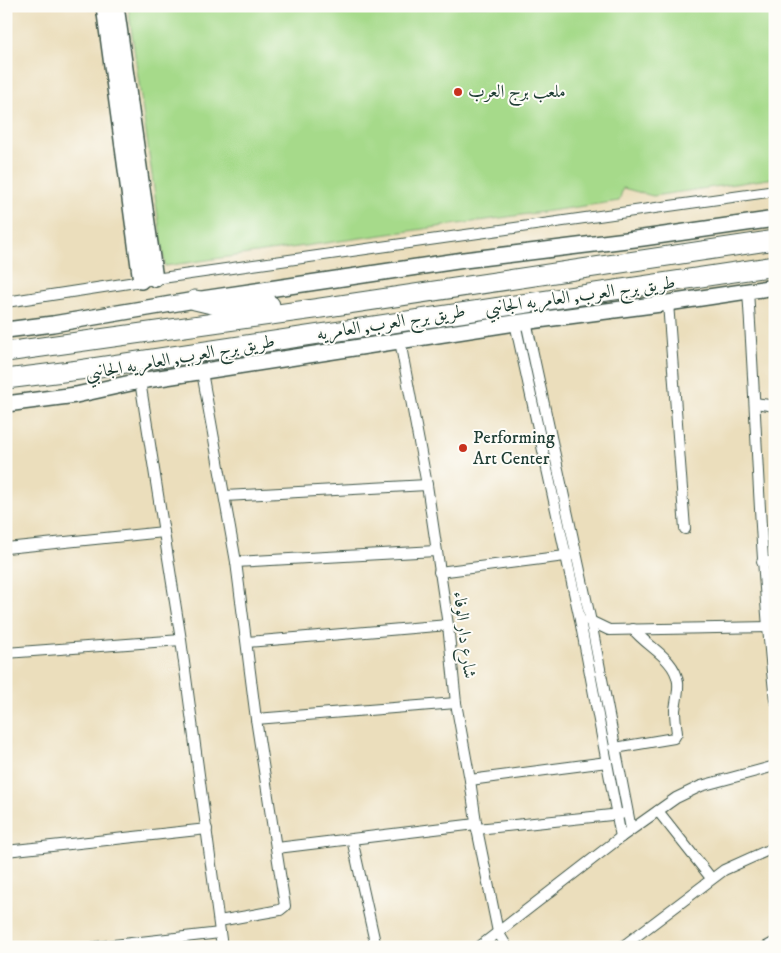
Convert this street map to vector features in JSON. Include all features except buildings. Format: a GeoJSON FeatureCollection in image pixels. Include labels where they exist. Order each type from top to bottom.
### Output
{"type":"FeatureCollection","features":[{"type":"Feature","properties":{"kind":"highway","name":"طريق برج العرب, العامريه"},"geometry":{"type":"LineString","coordinates":[[6,352],[314,309],[775,240]]}},
{"type":"Feature","properties":{"kind":"highway","name":"طريق برج العرب, العامريه"},"geometry":{"type":"LineString","coordinates":[[6,379],[99,367],[775,266]]}},
{"type":"Feature","properties":{"kind":"highway"},"geometry":{"type":"LineString","coordinates":[[195,300],[220,306],[274,306],[314,309]]}},
{"type":"Feature","properties":{"kind":"street"},"geometry":{"type":"LineString","coordinates":[[104,6],[148,280]]}},
{"type":"Feature","properties":{"kind":"street"},"geometry":{"type":"LineString","coordinates":[[116,6],[148,280]]}},
{"type":"Feature","properties":{"kind":"street"},"geometry":{"type":"LineString","coordinates":[[6,302],[775,191]]}},
{"type":"Feature","properties":{"kind":"street"},"geometry":{"type":"LineString","coordinates":[[6,330],[464,260],[643,238],[775,219]]}},
{"type":"Feature","properties":{"kind":"street","name":"طريق برج العرب, العامريه الجانبي"},"geometry":{"type":"LineString","coordinates":[[6,404],[76,395],[140,381],[521,322],[775,287]]}},
{"type":"Feature","properties":{"kind":"street"},"geometry":{"type":"LineString","coordinates":[[748,291],[756,404],[757,472],[762,562],[771,627],[775,700]]}},
{"type":"Feature","properties":{"kind":"street"},"geometry":{"type":"LineString","coordinates":[[668,303],[680,450],[684,529]]}},
{"type":"Feature","properties":{"kind":"street"},"geometry":{"type":"LineString","coordinates":[[521,322],[572,555],[591,622],[615,748],[622,814],[620,837]]}},
{"type":"Feature","properties":{"kind":"street","name":"شارع دار الوفاء"},"geometry":{"type":"LineString","coordinates":[[400,341],[427,485],[448,626],[456,702],[477,826],[498,932],[507,947]]}},
{"type":"Feature","properties":{"kind":"street"},"geometry":{"type":"LineString","coordinates":[[202,372],[236,562],[256,719],[286,906],[280,910],[219,921]]}},
{"type":"Feature","properties":{"kind":"street"},"geometry":{"type":"LineString","coordinates":[[140,381],[181,640],[222,947]]}},
{"type":"Feature","properties":{"kind":"street"},"geometry":{"type":"LineString","coordinates":[[756,404],[775,406]]}},
{"type":"Feature","properties":{"kind":"street"},"geometry":{"type":"LineString","coordinates":[[225,496],[427,485]]}},
{"type":"Feature","properties":{"kind":"street"},"geometry":{"type":"LineString","coordinates":[[6,548],[164,532]]}},
{"type":"Feature","properties":{"kind":"street"},"geometry":{"type":"LineString","coordinates":[[236,562],[436,551]]}},
{"type":"Feature","properties":{"kind":"street"},"geometry":{"type":"LineString","coordinates":[[440,572],[572,555]]}},
{"type":"Feature","properties":{"kind":"street"},"geometry":{"type":"LineString","coordinates":[[572,555],[579,615],[607,762],[622,814],[631,830]]}},
{"type":"Feature","properties":{"kind":"street"},"geometry":{"type":"LineString","coordinates":[[762,562],[775,562]]}},
{"type":"Feature","properties":{"kind":"street"},"geometry":{"type":"LineString","coordinates":[[579,615],[609,630],[771,627]]}},
{"type":"Feature","properties":{"kind":"street"},"geometry":{"type":"LineString","coordinates":[[247,642],[448,626]]}},
{"type":"Feature","properties":{"kind":"street"},"geometry":{"type":"LineString","coordinates":[[615,748],[674,738],[677,733],[675,718],[678,688],[676,674],[663,656],[644,642],[633,629]]}},
{"type":"Feature","properties":{"kind":"street"},"geometry":{"type":"LineString","coordinates":[[6,653],[181,640]]}},
{"type":"Feature","properties":{"kind":"street"},"geometry":{"type":"LineString","coordinates":[[256,719],[456,702]]}},
{"type":"Feature","properties":{"kind":"street"},"geometry":{"type":"LineString","coordinates":[[470,780],[607,762]]}},
{"type":"Feature","properties":{"kind":"street"},"geometry":{"type":"LineString","coordinates":[[479,947],[620,837],[689,790],[775,766]]}},
{"type":"Feature","properties":{"kind":"street"},"geometry":{"type":"LineString","coordinates":[[658,810],[711,878]]}},
{"type":"Feature","properties":{"kind":"street"},"geometry":{"type":"LineString","coordinates":[[277,848],[477,826],[622,814]]}},
{"type":"Feature","properties":{"kind":"street"},"geometry":{"type":"LineString","coordinates":[[6,851],[207,829]]}},
{"type":"Feature","properties":{"kind":"street"},"geometry":{"type":"LineString","coordinates":[[352,839],[376,947]]}},
{"type":"Feature","properties":{"kind":"street"},"geometry":{"type":"LineString","coordinates":[[625,946],[711,878],[739,862],[775,847]]}},
{"type":"Feature","properties":{"kind":"street"},"geometry":{"type":"LineString","coordinates":[[96,947],[220,933]]}},
{"type":"Feature","properties":{"kind":"street"},"geometry":{"type":"LineString","coordinates":[[766,947],[775,942]]}},
{"type":"Feature","properties":{"kind":"green space","name":"ملعب برج العرب"},"geometry":{"type":"Polygon","coordinates":[[[128,6],[775,6],[775,178],[653,196],[623,188],[619,201],[165,266],[128,6]]]}},
{"type":"Feature","properties":{"kind":"place","name":"ملعب برج العرب"},"geometry":{"type":"Point","coordinates":[458,92]}},
{"type":"Feature","properties":{"kind":"place","name":"Performing Art Center"},"geometry":{"type":"Point","coordinates":[463,448]}}]}
